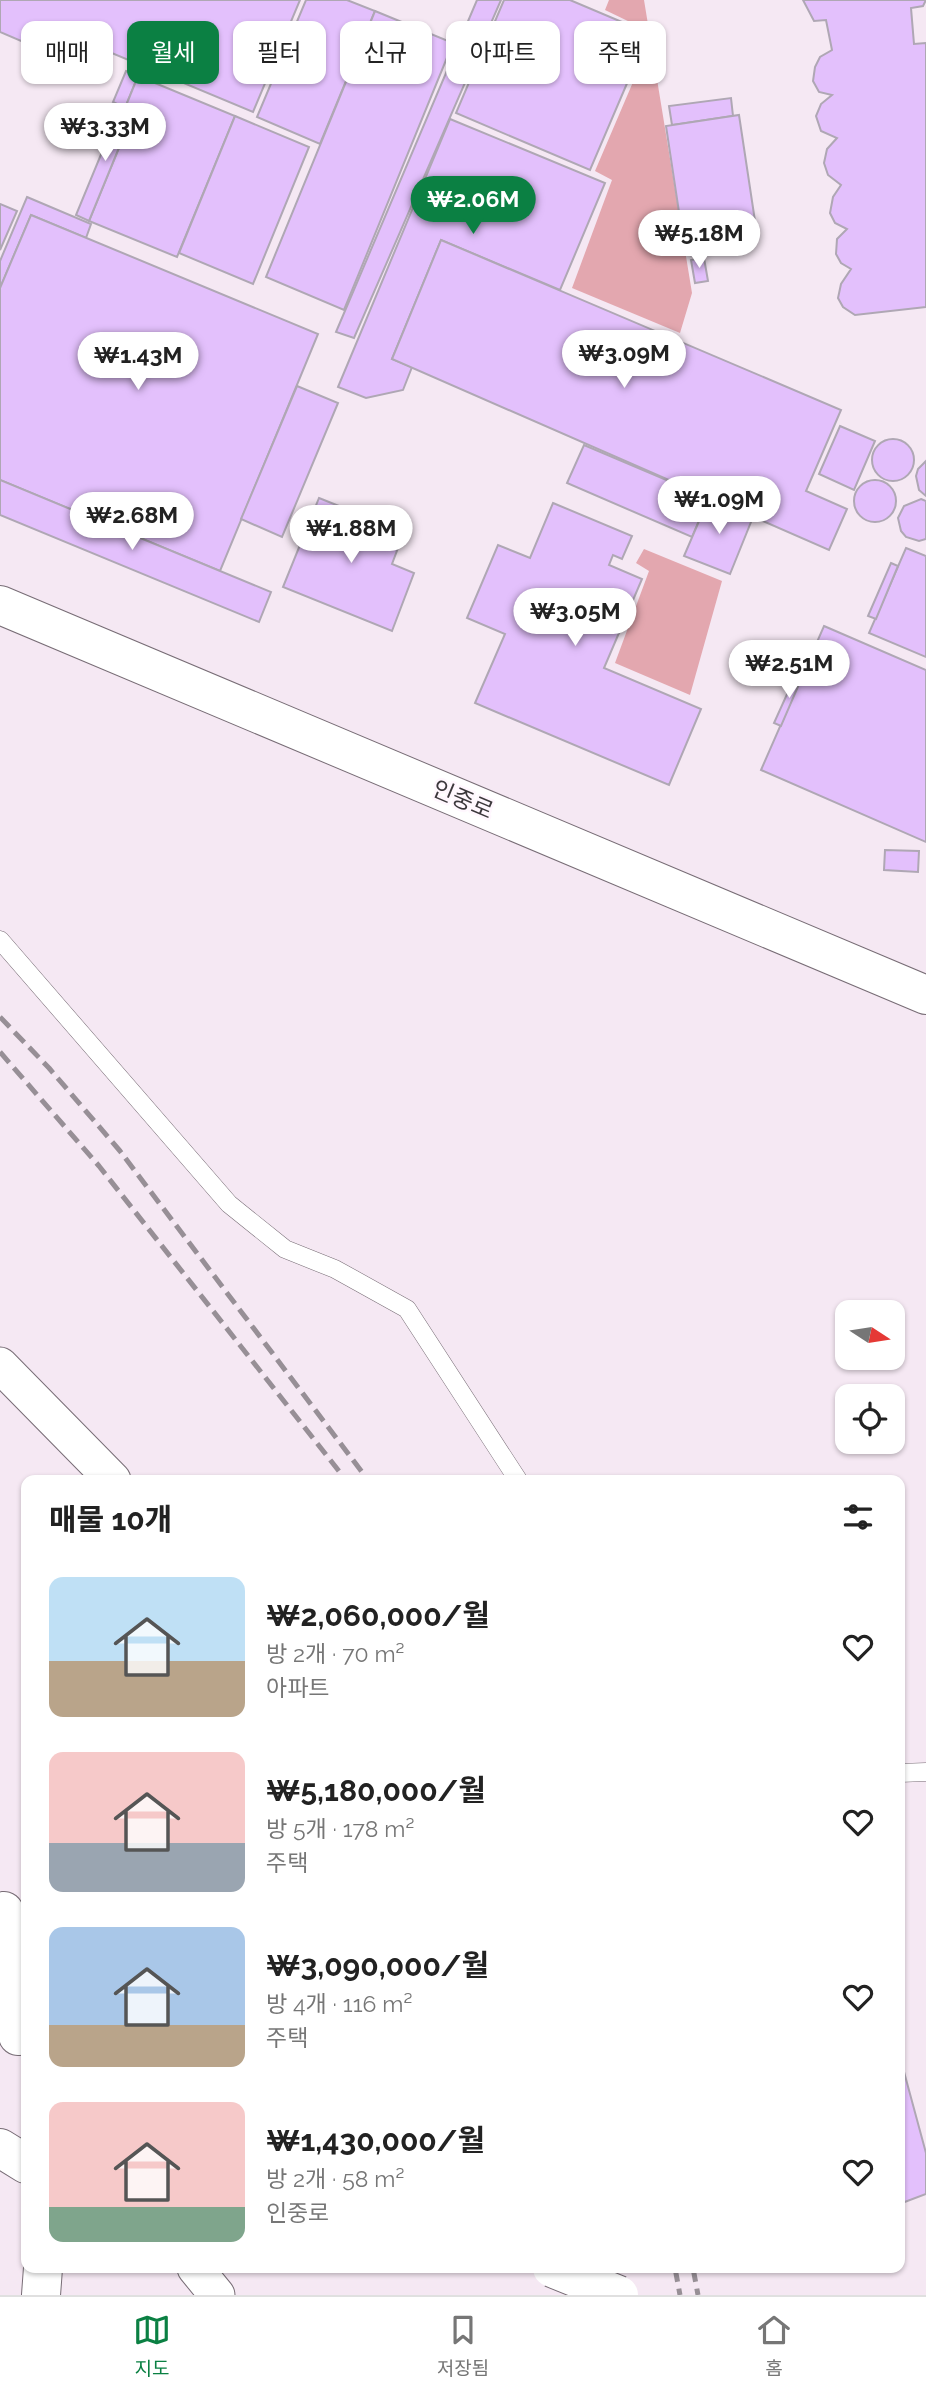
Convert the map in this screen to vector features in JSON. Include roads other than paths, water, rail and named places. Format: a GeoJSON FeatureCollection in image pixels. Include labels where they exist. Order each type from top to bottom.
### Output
{"type":"FeatureCollection","features":[{"type":"Feature","properties":{"kind":"main road","name":"인중로"},"geometry":{"type":"LineString","coordinates":[[0,605],[926,995]]}},
{"type":"Feature","properties":{"kind":"main road"},"geometry":{"type":"LineString","coordinates":[[2,1906],[21,1944]]}},
{"type":"Feature","properties":{"kind":"main road"},"geometry":{"type":"LineString","coordinates":[[2,1906],[15,2039]]}},
{"type":"Feature","properties":{"kind":"main road"},"geometry":{"type":"LineString","coordinates":[[0,2148],[21,2161]]}},
{"type":"Feature","properties":{"kind":"main road"},"geometry":{"type":"LineString","coordinates":[[41,2295],[43,2273]]}},
{"type":"Feature","properties":{"kind":"main road"},"geometry":{"type":"LineString","coordinates":[[566,2273],[619,2295]]}},
{"type":"Feature","properties":{"kind":"street"},"geometry":{"type":"LineString","coordinates":[[0,1365],[108,1475]]}},
{"type":"Feature","properties":{"kind":"street"},"geometry":{"type":"LineString","coordinates":[[199,2273],[216,2295]]}},
{"type":"Feature","properties":{"kind":"street"},"geometry":{"type":"LineString","coordinates":[[556,2273],[564,2295]]}},
{"type":"Feature","properties":{"kind":"lane"},"geometry":{"type":"LineString","coordinates":[[0,940],[229,1204],[285,1249],[335,1269],[407,1309],[515,1475]]}},
{"type":"Feature","properties":{"kind":"lane"},"geometry":{"type":"LineString","coordinates":[[905,1773],[926,1772]]}},
{"type":"Feature","properties":{"kind":"railway"},"geometry":{"type":"LineString","coordinates":[[0,1017],[49,1068],[120,1151],[364,1475]]}},
{"type":"Feature","properties":{"kind":"railway"},"geometry":{"type":"LineString","coordinates":[[0,1052],[99,1166],[342,1475]]}},
{"type":"Feature","properties":{"kind":"railway"},"geometry":{"type":"LineString","coordinates":[[676,2273],[680,2295]]}},
{"type":"Feature","properties":{"kind":"railway"},"geometry":{"type":"LineString","coordinates":[[694,2273],[698,2295]]}}]}
